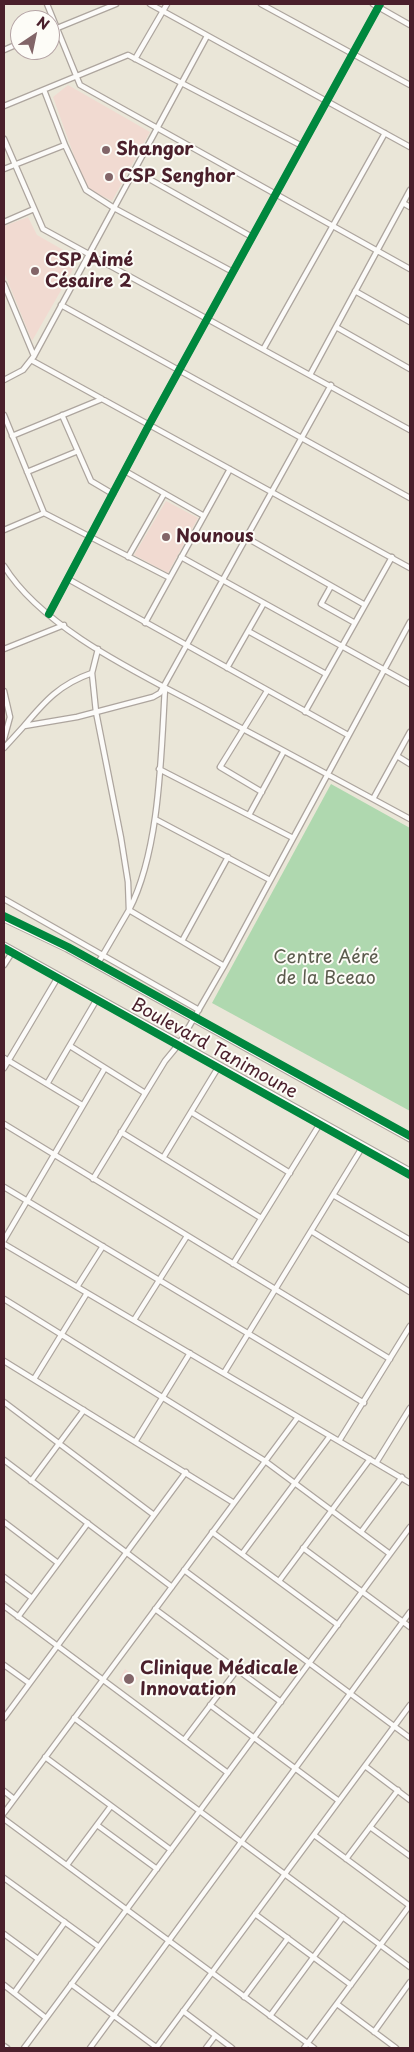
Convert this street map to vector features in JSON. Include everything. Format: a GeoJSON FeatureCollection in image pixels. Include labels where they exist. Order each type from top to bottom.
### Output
{"type":"FeatureCollection","features":[{"type":"Feature","properties":{"kind":"main road","name":"Boulevard Tanimoune"},"geometry":{"type":"LineString","coordinates":[[4,918],[97,965],[410,1138]]}},
{"type":"Feature","properties":{"kind":"main road","name":"Boulevard Tanimoune"},"geometry":{"type":"LineString","coordinates":[[4,946],[410,1172]]}},
{"type":"Feature","properties":{"kind":"street"},"geometry":{"type":"LineString","coordinates":[[60,27],[116,4]]}},
{"type":"Feature","properties":{"kind":"street"},"geometry":{"type":"LineString","coordinates":[[150,4],[410,147]]}},
{"type":"Feature","properties":{"kind":"street"},"geometry":{"type":"LineString","coordinates":[[135,59],[167,4]]}},
{"type":"Feature","properties":{"kind":"street"},"geometry":{"type":"LineString","coordinates":[[261,4],[410,85]]}},
{"type":"Feature","properties":{"kind":"street"},"geometry":{"type":"LineString","coordinates":[[372,4],[379,5],[410,25]]}},
{"type":"Feature","properties":{"kind":"street"},"geometry":{"type":"LineString","coordinates":[[50,614],[178,371],[379,5]]}},
{"type":"Feature","properties":{"kind":"street"},"geometry":{"type":"LineString","coordinates":[[60,36],[80,85],[410,269]]}},
{"type":"Feature","properties":{"kind":"street"},"geometry":{"type":"LineString","coordinates":[[4,380],[23,370],[32,358],[207,36]]}},
{"type":"Feature","properties":{"kind":"street"},"geometry":{"type":"LineString","coordinates":[[4,106],[128,55],[302,146]]}},
{"type":"Feature","properties":{"kind":"street"},"geometry":{"type":"LineString","coordinates":[[44,90],[83,187],[114,208],[233,272]]}},
{"type":"Feature","properties":{"kind":"street"},"geometry":{"type":"LineString","coordinates":[[264,348],[385,134]]}},
{"type":"Feature","properties":{"kind":"street"},"geometry":{"type":"LineString","coordinates":[[4,139],[42,228],[310,373],[410,430]]}},
{"type":"Feature","properties":{"kind":"street"},"geometry":{"type":"LineString","coordinates":[[4,169],[65,145]]}},
{"type":"Feature","properties":{"kind":"street"},"geometry":{"type":"LineString","coordinates":[[134,171],[252,237]]}},
{"type":"Feature","properties":{"kind":"street"},"geometry":{"type":"LineString","coordinates":[[310,373],[410,190]]}},
{"type":"Feature","properties":{"kind":"street"},"geometry":{"type":"LineString","coordinates":[[403,203],[410,207]]}},
{"type":"Feature","properties":{"kind":"street"},"geometry":{"type":"LineString","coordinates":[[4,222],[34,209]]}},
{"type":"Feature","properties":{"kind":"street"},"geometry":{"type":"LineString","coordinates":[[4,284],[32,358],[102,399],[410,568]]}},
{"type":"Feature","properties":{"kind":"street"},"geometry":{"type":"LineString","coordinates":[[355,292],[410,322]]}},
{"type":"Feature","properties":{"kind":"street"},"geometry":{"type":"LineString","coordinates":[[61,305],[410,498]]}},
{"type":"Feature","properties":{"kind":"street"},"geometry":{"type":"LineString","coordinates":[[336,327],[410,369]]}},
{"type":"Feature","properties":{"kind":"street"},"geometry":{"type":"LineString","coordinates":[[24,726],[96,712],[153,697],[165,686],[331,385]]}},
{"type":"Feature","properties":{"kind":"street"},"geometry":{"type":"LineString","coordinates":[[12,436],[102,399]]}},
{"type":"Feature","properties":{"kind":"street"},"geometry":{"type":"LineString","coordinates":[[4,415],[44,513],[170,578]]}},
{"type":"Feature","properties":{"kind":"street"},"geometry":{"type":"LineString","coordinates":[[62,415],[91,480],[113,494]]}},
{"type":"Feature","properties":{"kind":"street"},"geometry":{"type":"LineString","coordinates":[[27,472],[78,450]]}},
{"type":"Feature","properties":{"kind":"street"},"geometry":{"type":"LineString","coordinates":[[145,623],[230,469]]}},
{"type":"Feature","properties":{"kind":"street"},"geometry":{"type":"LineString","coordinates":[[125,471],[204,516]]}},
{"type":"Feature","properties":{"kind":"street"},"geometry":{"type":"LineString","coordinates":[[128,557],[164,494]]}},
{"type":"Feature","properties":{"kind":"street"},"geometry":{"type":"LineString","coordinates":[[4,530],[44,513]]}},
{"type":"Feature","properties":{"kind":"street"},"geometry":{"type":"LineString","coordinates":[[247,538],[365,605]]}},
{"type":"Feature","properties":{"kind":"street"},"geometry":{"type":"LineString","coordinates":[[181,557],[410,684]]}},
{"type":"Feature","properties":{"kind":"street"},"geometry":{"type":"LineString","coordinates":[[305,712],[392,558]]}},
{"type":"Feature","properties":{"kind":"street"},"geometry":{"type":"LineString","coordinates":[[4,566],[20,588],[64,625],[98,648],[410,819]]}},
{"type":"Feature","properties":{"kind":"street"},"geometry":{"type":"LineString","coordinates":[[68,579],[348,735]]}},
{"type":"Feature","properties":{"kind":"street"},"geometry":{"type":"LineString","coordinates":[[331,586],[321,604],[355,623]]}},
{"type":"Feature","properties":{"kind":"street"},"geometry":{"type":"LineString","coordinates":[[227,668],[264,603]]}},
{"type":"Feature","properties":{"kind":"street"},"geometry":{"type":"LineString","coordinates":[[93,1179],[145,1093],[179,1044],[199,1010],[348,735],[408,630],[410,622]]}},
{"type":"Feature","properties":{"kind":"street"},"geometry":{"type":"LineString","coordinates":[[4,650],[64,625]]}},
{"type":"Feature","properties":{"kind":"street"},"geometry":{"type":"LineString","coordinates":[[248,631],[326,674]]}},
{"type":"Feature","properties":{"kind":"street"},"geometry":{"type":"LineString","coordinates":[[98,648],[92,673],[96,712],[121,838],[128,882],[129,910]]}},
{"type":"Feature","properties":{"kind":"street"},"geometry":{"type":"LineString","coordinates":[[4,748],[51,694],[74,679],[92,673]]}},
{"type":"Feature","properties":{"kind":"street"},"geometry":{"type":"LineString","coordinates":[[97,965],[138,893],[155,819],[165,686]]}},
{"type":"Feature","properties":{"kind":"street"},"geometry":{"type":"LineString","coordinates":[[4,691],[10,717],[4,739]]}},
{"type":"Feature","properties":{"kind":"street"},"geometry":{"type":"LineString","coordinates":[[262,792],[220,767],[267,691]]}},
{"type":"Feature","properties":{"kind":"street"},"geometry":{"type":"LineString","coordinates":[[4,718],[10,717]]}},
{"type":"Feature","properties":{"kind":"street"},"geometry":{"type":"LineString","coordinates":[[373,799],[410,732]]}},
{"type":"Feature","properties":{"kind":"street"},"geometry":{"type":"LineString","coordinates":[[249,815],[284,751]]}},
{"type":"Feature","properties":{"kind":"street"},"geometry":{"type":"LineString","coordinates":[[397,756],[410,764]]}},
{"type":"Feature","properties":{"kind":"street"},"geometry":{"type":"LineString","coordinates":[[159,769],[293,838]]}},
{"type":"Feature","properties":{"kind":"street"},"geometry":{"type":"LineString","coordinates":[[155,819],[270,880]]}},
{"type":"Feature","properties":{"kind":"street"},"geometry":{"type":"LineString","coordinates":[[182,941],[228,857]]}},
{"type":"Feature","properties":{"kind":"street"},"geometry":{"type":"LineString","coordinates":[[4,899],[199,1010]]}},
{"type":"Feature","properties":{"kind":"street"},"geometry":{"type":"LineString","coordinates":[[129,910],[224,966]]}},
{"type":"Feature","properties":{"kind":"street"},"geometry":{"type":"LineString","coordinates":[[4,965],[13,950]]}},
{"type":"Feature","properties":{"kind":"street"},"geometry":{"type":"LineString","coordinates":[[4,1068],[6,1059],[58,977]]}},
{"type":"Feature","properties":{"kind":"street"},"geometry":{"type":"LineString","coordinates":[[47,1084],[97,999]]}},
{"type":"Feature","properties":{"kind":"street"},"geometry":{"type":"LineString","coordinates":[[70,1046],[145,1093]]}},
{"type":"Feature","properties":{"kind":"street"},"geometry":{"type":"LineString","coordinates":[[6,1059],[82,1105]]}},
{"type":"Feature","properties":{"kind":"street"},"geometry":{"type":"LineString","coordinates":[[163,1158],[219,1066]]}},
{"type":"Feature","properties":{"kind":"street"},"geometry":{"type":"LineString","coordinates":[[4,1240],[52,1154],[105,1068]]}},
{"type":"Feature","properties":{"kind":"street"},"geometry":{"type":"LineString","coordinates":[[191,1112],[290,1173]]}},
{"type":"Feature","properties":{"kind":"street"},"geometry":{"type":"LineString","coordinates":[[233,1264],[321,1122]]}},
{"type":"Feature","properties":{"kind":"street"},"geometry":{"type":"LineString","coordinates":[[4,1124],[390,1359]]}},
{"type":"Feature","properties":{"kind":"street"},"geometry":{"type":"LineString","coordinates":[[121,1132],[261,1218]]}},
{"type":"Feature","properties":{"kind":"street"},"geometry":{"type":"LineString","coordinates":[[224,1374],[363,1146]]}},
{"type":"Feature","properties":{"kind":"street"},"geometry":{"type":"LineString","coordinates":[[4,1187],[364,1402]]}},
{"type":"Feature","properties":{"kind":"street"},"geometry":{"type":"LineString","coordinates":[[334,1195],[410,1240]]}},
{"type":"Feature","properties":{"kind":"street"},"geometry":{"type":"LineString","coordinates":[[311,1231],[410,1292]]}},
{"type":"Feature","properties":{"kind":"street"},"geometry":{"type":"LineString","coordinates":[[134,1320],[186,1236]]}},
{"type":"Feature","properties":{"kind":"street"},"geometry":{"type":"LineString","coordinates":[[4,1244],[410,1482]]}},
{"type":"Feature","properties":{"kind":"street"},"geometry":{"type":"LineString","coordinates":[[77,1287],[103,1246]]}},
{"type":"Feature","properties":{"kind":"street"},"geometry":{"type":"LineString","coordinates":[[34,1379],[87,1293]]}},
{"type":"Feature","properties":{"kind":"street"},"geometry":{"type":"LineString","coordinates":[[4,1299],[265,1461],[390,1554]]}},
{"type":"Feature","properties":{"kind":"street"},"geometry":{"type":"LineString","coordinates":[[339,1441],[410,1327]]}},
{"type":"Feature","properties":{"kind":"street"},"geometry":{"type":"LineString","coordinates":[[135,1442],[190,1353]]}},
{"type":"Feature","properties":{"kind":"street"},"geometry":{"type":"LineString","coordinates":[[4,1361],[234,1502]]}},
{"type":"Feature","properties":{"kind":"street"},"geometry":{"type":"LineString","coordinates":[[4,1402],[154,1515]]}},
{"type":"Feature","properties":{"kind":"street"},"geometry":{"type":"LineString","coordinates":[[376,1463],[410,1408]]}},
{"type":"Feature","properties":{"kind":"street"},"geometry":{"type":"LineString","coordinates":[[32,1481],[84,1410]]}},
{"type":"Feature","properties":{"kind":"street"},"geometry":{"type":"LineString","coordinates":[[4,1813],[298,1417]]}},
{"type":"Feature","properties":{"kind":"street"},"geometry":{"type":"LineString","coordinates":[[242,1554],[330,1436]]}},
{"type":"Feature","properties":{"kind":"street"},"geometry":{"type":"LineString","coordinates":[[279,1581],[370,1458]]}},
{"type":"Feature","properties":{"kind":"street"},"geometry":{"type":"LineString","coordinates":[[4,1460],[172,1587]]}},
{"type":"Feature","properties":{"kind":"street"},"geometry":{"type":"LineString","coordinates":[[4,1718],[186,1472]]}},
{"type":"Feature","properties":{"kind":"street"},"geometry":{"type":"LineString","coordinates":[[361,1532],[402,1477]]}},
{"type":"Feature","properties":{"kind":"street"},"geometry":{"type":"LineString","coordinates":[[4,1522],[58,1563]]}},
{"type":"Feature","properties":{"kind":"street"},"geometry":{"type":"LineString","coordinates":[[18,1617],[88,1523]]}},
{"type":"Feature","properties":{"kind":"street"},"geometry":{"type":"LineString","coordinates":[[24,2048],[410,1527]]}},
{"type":"Feature","properties":{"kind":"street"},"geometry":{"type":"LineString","coordinates":[[212,1532],[338,1625]]}},
{"type":"Feature","properties":{"kind":"street"},"geometry":{"type":"LineString","coordinates":[[303,1548],[410,1628]]}},
{"type":"Feature","properties":{"kind":"street"},"geometry":{"type":"LineString","coordinates":[[184,1570],[410,1738]]}},
{"type":"Feature","properties":{"kind":"street"},"geometry":{"type":"LineString","coordinates":[[4,1577],[32,1598]]}},
{"type":"Feature","properties":{"kind":"street"},"geometry":{"type":"LineString","coordinates":[[4,1606],[228,1773]]}},
{"type":"Feature","properties":{"kind":"street"},"geometry":{"type":"LineString","coordinates":[[155,1609],[281,1702]]}},
{"type":"Feature","properties":{"kind":"street"},"geometry":{"type":"LineString","coordinates":[[90,2048],[410,1612]]}},
{"type":"Feature","properties":{"kind":"street"},"geometry":{"type":"LineString","coordinates":[[4,1665],[29,1683]]}},
{"type":"Feature","properties":{"kind":"street"},"geometry":{"type":"LineString","coordinates":[[184,1740],[237,1670]]}},
{"type":"Feature","properties":{"kind":"street"},"geometry":{"type":"LineString","coordinates":[[71,1984],[156,2048],[410,1705]]}},
{"type":"Feature","properties":{"kind":"street"},"geometry":{"type":"LineString","coordinates":[[210,1706],[339,1801]]}},
{"type":"Feature","properties":{"kind":"street"},"geometry":{"type":"LineString","coordinates":[[74,1718],[410,1967]]}},
{"type":"Feature","properties":{"kind":"street"},"geometry":{"type":"LineString","coordinates":[[45,1757],[170,1850]]}},
{"type":"Feature","properties":{"kind":"street"},"geometry":{"type":"LineString","coordinates":[[365,1766],[410,1800]]}},
{"type":"Feature","properties":{"kind":"street"},"geometry":{"type":"LineString","coordinates":[[346,1859],[398,1790]]}},
{"type":"Feature","properties":{"kind":"street"},"geometry":{"type":"LineString","coordinates":[[4,1791],[14,1799]]}},
{"type":"Feature","properties":{"kind":"street"},"geometry":{"type":"LineString","coordinates":[[67,1866],[111,1806]]}},
{"type":"Feature","properties":{"kind":"street"},"geometry":{"type":"LineString","coordinates":[[4,1819],[270,2016],[306,2046],[314,2048]]}},
{"type":"Feature","properties":{"kind":"street"},"geometry":{"type":"LineString","coordinates":[[97,1825],[156,1869]]}},
{"type":"Feature","properties":{"kind":"street"},"geometry":{"type":"LineString","coordinates":[[370,1827],[410,1856]]}},
{"type":"Feature","properties":{"kind":"street"},"geometry":{"type":"LineString","coordinates":[[306,2046],[410,1906],[314,1835]]}},
{"type":"Feature","properties":{"kind":"street"},"geometry":{"type":"LineString","coordinates":[[4,1878],[99,1947]]}},
{"type":"Feature","properties":{"kind":"street"},"geometry":{"type":"LineString","coordinates":[[255,1914],[351,1985]]}},
{"type":"Feature","properties":{"kind":"street"},"geometry":{"type":"LineString","coordinates":[[270,2016],[343,1918]]}},
{"type":"Feature","properties":{"kind":"street"},"geometry":{"type":"LineString","coordinates":[[14,1993],[65,1922]]}},
{"type":"Feature","properties":{"kind":"street"},"geometry":{"type":"LineString","coordinates":[[4,1934],[38,1959]]}},
{"type":"Feature","properties":{"kind":"street"},"geometry":{"type":"LineString","coordinates":[[244,1997],[288,1938]]}},
{"type":"Feature","properties":{"kind":"street"},"geometry":{"type":"LineString","coordinates":[[374,2032],[410,1982]]}},
{"type":"Feature","properties":{"kind":"street"},"geometry":{"type":"LineString","coordinates":[[4,1986],[46,2018]]}},
{"type":"Feature","properties":{"kind":"street"},"geometry":{"type":"LineString","coordinates":[[337,2004],[396,2048]]}},
{"type":"Feature","properties":{"kind":"street"},"geometry":{"type":"LineString","coordinates":[[183,2011],[232,2048]]}},
{"type":"Feature","properties":{"kind":"street"},"geometry":{"type":"LineString","coordinates":[[206,2048],[215,2036]]}},
{"type":"Feature","properties":{"kind":"shaded area","name":"Shangor"},"geometry":{"type":"Polygon","coordinates":[[[68,85],[150,132],[112,201],[87,188],[78,167],[53,97],[68,85]]]}},
{"type":"Feature","properties":{"kind":"shaded area"},"geometry":{"type":"Polygon","coordinates":[[[28,217],[37,235],[79,259],[32,341],[4,272],[4,226],[28,217]]]}},
{"type":"Feature","properties":{"kind":"shaded area","name":"Nounous"},"geometry":{"type":"Polygon","coordinates":[[[166,501],[198,518],[168,573],[134,555],[166,501]]]}},
{"type":"Feature","properties":{"kind":"shaded area","name":"Clinique Médicale Innovation"},"geometry":{"type":"Polygon","coordinates":[[[125,1669],[138,1678],[130,1688],[119,1680],[125,1669]]]}},
{"type":"Feature","properties":{"kind":"green space","name":"Centre Aéré de la Bceao"},"geometry":{"type":"Polygon","coordinates":[[[331,784],[410,828],[410,1111],[212,1003],[331,784]]]}},
{"type":"Feature","properties":{"kind":"cycle path"},"geometry":{"type":"LineString","coordinates":[[49,614],[149,425],[380,4]]}},
{"type":"Feature","properties":{"kind":"cycle path"},"geometry":{"type":"LineString","coordinates":[[4,916],[68,947],[410,1136]]}},
{"type":"Feature","properties":{"kind":"cycle path"},"geometry":{"type":"LineString","coordinates":[[4,948],[410,1175]]}},
{"type":"Feature","properties":{"kind":"place","name":"Shangor"},"geometry":{"type":"Point","coordinates":[106,150]}},
{"type":"Feature","properties":{"kind":"place","name":"CSP Senghor"},"geometry":{"type":"Point","coordinates":[109,177]}},
{"type":"Feature","properties":{"kind":"place","name":"CSP Aimé Césaire 2"},"geometry":{"type":"Point","coordinates":[35,271]}},
{"type":"Feature","properties":{"kind":"place","name":"Nounous"},"geometry":{"type":"Point","coordinates":[166,537]}},
{"type":"Feature","properties":{"kind":"place","name":"Clinique Médicale Innovation"},"geometry":{"type":"Point","coordinates":[129,1679]}}]}
